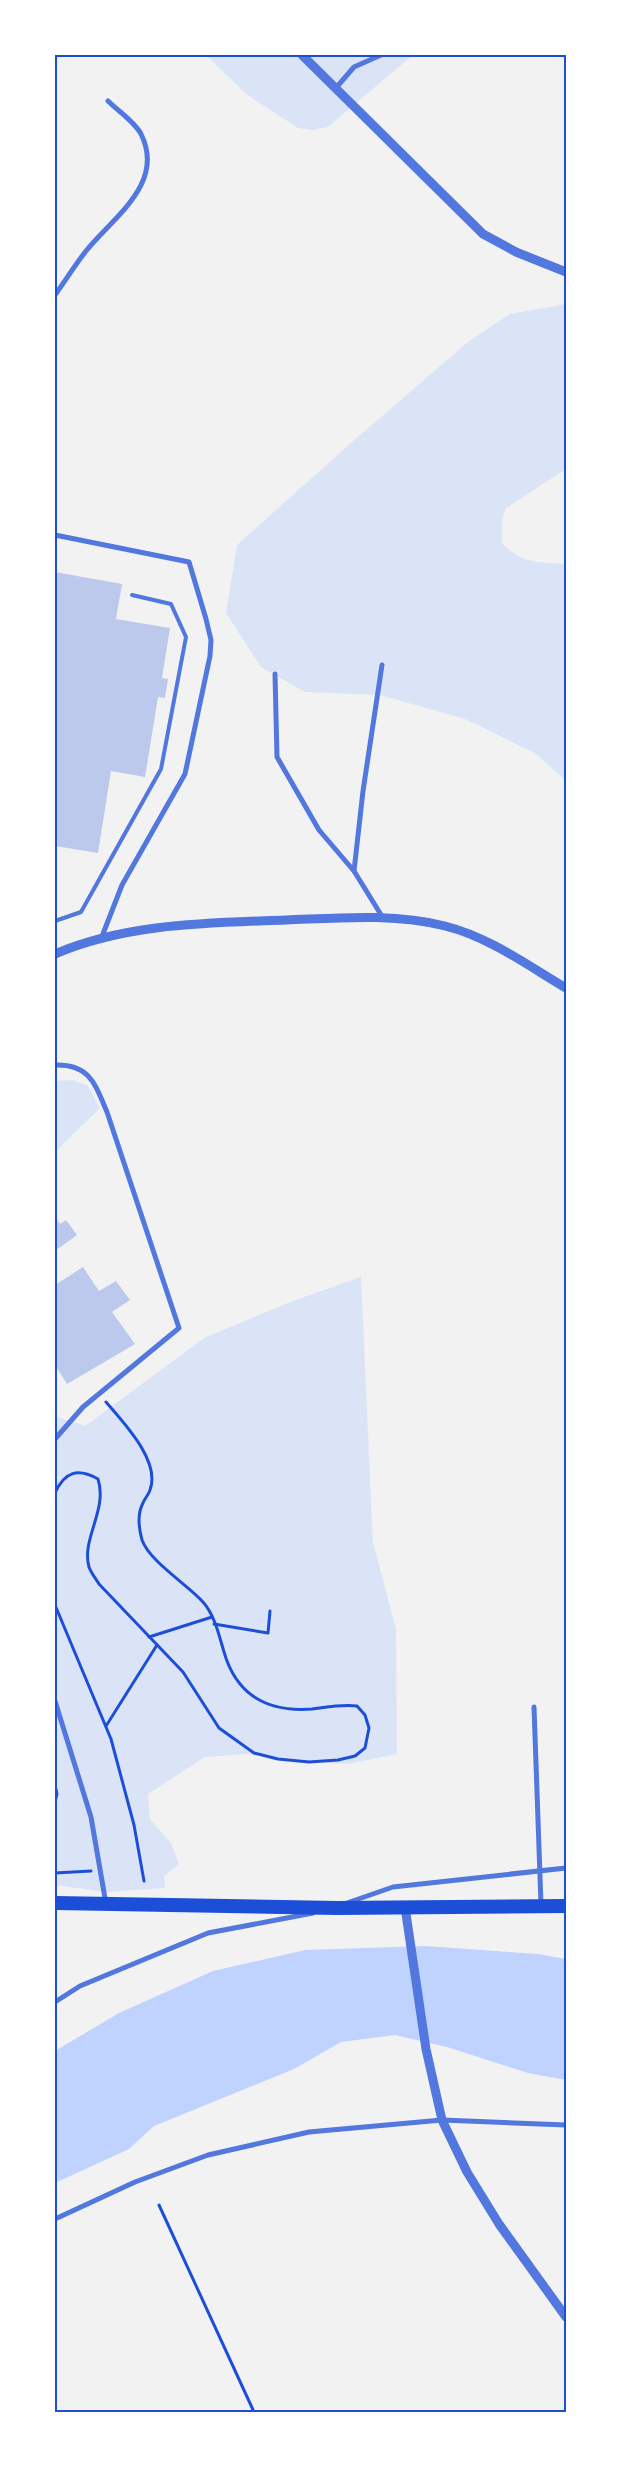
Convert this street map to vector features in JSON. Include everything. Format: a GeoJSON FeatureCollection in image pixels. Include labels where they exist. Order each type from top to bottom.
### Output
{"type":"FeatureCollection","features":[{"type":"Feature","properties":{"kind":"highway"},"geometry":{"type":"LineString","coordinates":[[55,1903],[337,1908],[541,1904],[566,1906]]}},
{"type":"Feature","properties":{"kind":"street"},"geometry":{"type":"LineString","coordinates":[[302,55],[483,234],[516,252],[566,272]]}},
{"type":"Feature","properties":{"kind":"street"},"geometry":{"type":"LineString","coordinates":[[335,89],[354,67],[381,55]]}},
{"type":"Feature","properties":{"kind":"street"},"geometry":{"type":"LineString","coordinates":[[55,295],[86,251],[134,200],[145,178],[148,156],[140,133],[108,101]]}},
{"type":"Feature","properties":{"kind":"street"},"geometry":{"type":"LineString","coordinates":[[55,535],[189,562],[211,640],[210,656],[185,774],[122,885],[101,938]]}},
{"type":"Feature","properties":{"kind":"street"},"geometry":{"type":"LineString","coordinates":[[354,871],[363,791],[382,665]]}},
{"type":"Feature","properties":{"kind":"street"},"geometry":{"type":"LineString","coordinates":[[275,674],[277,757],[318,830],[354,871],[383,918]]}},
{"type":"Feature","properties":{"kind":"street"},"geometry":{"type":"LineString","coordinates":[[55,954],[101,938],[153,928],[204,923],[403,919],[445,926],[485,940],[566,988]]}},
{"type":"Feature","properties":{"kind":"street"},"geometry":{"type":"LineString","coordinates":[[55,1065],[70,1064],[82,1069],[96,1085],[107,1112],[179,1328],[83,1407],[55,1439]]}},
{"type":"Feature","properties":{"kind":"street"},"geometry":{"type":"LineString","coordinates":[[55,1701],[91,1817],[106,1905]]}},
{"type":"Feature","properties":{"kind":"street"},"geometry":{"type":"LineString","coordinates":[[534,1708],[541,1904]]}},
{"type":"Feature","properties":{"kind":"street"},"geometry":{"type":"LineString","coordinates":[[55,2002],[80,1986],[208,1933],[337,1908],[357,1898],[393,1886],[566,1868]]}},
{"type":"Feature","properties":{"kind":"street"},"geometry":{"type":"LineString","coordinates":[[405,1907],[426,2049],[442,2120],[467,2172],[500,2224],[566,2317]]}},
{"type":"Feature","properties":{"kind":"street"},"geometry":{"type":"LineString","coordinates":[[55,2219],[135,2182],[208,2155],[309,2132],[442,2120],[566,2125]]}},
{"type":"Feature","properties":{"kind":"lane"},"geometry":{"type":"LineString","coordinates":[[55,920],[81,912],[161,769],[186,637],[171,604],[132,596]]}},
{"type":"Feature","properties":{"kind":"path"},"geometry":{"type":"LineString","coordinates":[[55,1493],[60,1482],[71,1474],[86,1473],[98,1480],[102,1491],[101,1504],[89,1550],[89,1566],[99,1584],[183,1672],[219,1728],[254,1753],[278,1760],[309,1762],[338,1760],[355,1756],[365,1748],[370,1728],[365,1715],[357,1706],[344,1704],[310,1709],[272,1706],[254,1699],[239,1684],[228,1663],[212,1617],[204,1603],[154,1557],[143,1542],[139,1524],[141,1505],[151,1489],[152,1474],[145,1454],[129,1430],[99,1394]]}},
{"type":"Feature","properties":{"kind":"path"},"geometry":{"type":"LineString","coordinates":[[55,1605],[106,1726],[126,1789],[144,1881]]}},
{"type":"Feature","properties":{"kind":"path"},"geometry":{"type":"LineString","coordinates":[[214,1624],[268,1633],[270,1611]]}},
{"type":"Feature","properties":{"kind":"path"},"geometry":{"type":"LineString","coordinates":[[149,1637],[212,1617]]}},
{"type":"Feature","properties":{"kind":"path"},"geometry":{"type":"LineString","coordinates":[[106,1726],[157,1645]]}},
{"type":"Feature","properties":{"kind":"path"},"geometry":{"type":"LineString","coordinates":[[55,1786],[57,1794],[55,1802]]}},
{"type":"Feature","properties":{"kind":"path"},"geometry":{"type":"LineString","coordinates":[[55,1873],[101,1871]]}},
{"type":"Feature","properties":{"kind":"path"},"geometry":{"type":"LineString","coordinates":[[159,2205],[254,2412]]}},
{"type":"Feature","properties":{"kind":"shaded area"},"geometry":{"type":"Polygon","coordinates":[[[206,55],[413,55],[328,127],[312,130],[298,128],[246,94],[206,55]]]}},
{"type":"Feature","properties":{"kind":"shaded area"},"geometry":{"type":"Polygon","coordinates":[[[566,304],[566,469],[506,508],[502,521],[502,543],[516,555],[531,561],[566,564],[566,781],[535,753],[465,719],[380,695],[305,692],[261,667],[226,613],[237,545],[468,342],[510,314],[566,304]]]}},
{"type":"Feature","properties":{"kind":"shaded area"},"geometry":{"type":"Polygon","coordinates":[[[73,1080],[88,1086],[100,1108],[55,1152],[55,1081],[73,1080]]]}},
{"type":"Feature","properties":{"kind":"shaded area"},"geometry":{"type":"Polygon","coordinates":[[[361,1277],[373,1542],[396,1629],[397,1754],[348,1764],[288,1761],[248,1754],[205,1757],[148,1794],[150,1819],[171,1843],[179,1864],[164,1876],[165,1888],[106,1892],[55,1885],[55,1416],[85,1426],[204,1338],[290,1302],[361,1277]]]}},
{"type":"Feature","properties":{"kind":"water"},"geometry":{"type":"Polygon","coordinates":[[[425,1946],[538,1954],[566,1959],[566,2080],[528,2073],[447,2047],[395,2035],[341,2042],[294,2069],[154,2126],[129,2149],[55,2183],[55,2051],[119,2013],[213,1971],[305,1950],[425,1946]]]}},
{"type":"Feature","properties":{"kind":"building"},"geometry":{"type":"Polygon","coordinates":[[[55,572],[122,584],[116,619],[170,628],[162,678],[168,679],[165,698],[158,697],[145,777],[111,771],[98,853],[55,846],[55,572]]]}},
{"type":"Feature","properties":{"kind":"building"},"geometry":{"type":"Polygon","coordinates":[[[55,1216],[60,1224],[66,1220],[77,1235],[55,1251],[55,1216]]]}},
{"type":"Feature","properties":{"kind":"building"},"geometry":{"type":"Polygon","coordinates":[[[83,1267],[99,1291],[116,1281],[130,1300],[112,1312],[135,1344],[67,1384],[55,1365],[55,1285],[83,1267]]]}}]}
